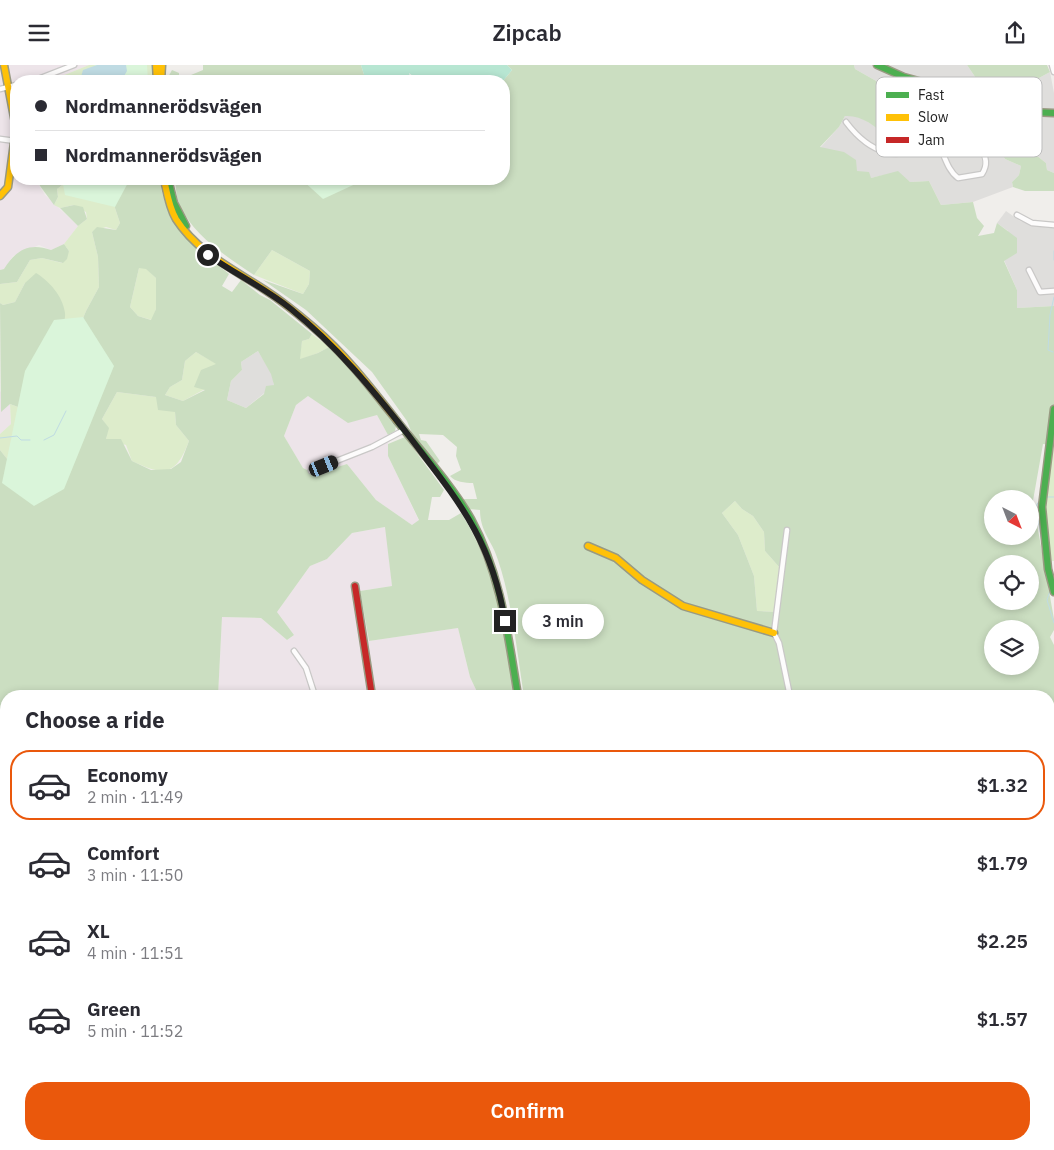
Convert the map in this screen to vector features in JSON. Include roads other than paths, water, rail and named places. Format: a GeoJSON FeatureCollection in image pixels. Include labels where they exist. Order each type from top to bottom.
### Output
{"type":"FeatureCollection","features":[{"type":"Feature","properties":{"kind":"street"},"geometry":{"type":"LineString","coordinates":[[4,65],[10,93]]}},
{"type":"Feature","properties":{"kind":"street"},"geometry":{"type":"LineString","coordinates":[[48,75],[74,65]]}},
{"type":"Feature","properties":{"kind":"street"},"geometry":{"type":"LineString","coordinates":[[877,65],[904,77]]}},
{"type":"Feature","properties":{"kind":"street"},"geometry":{"type":"LineString","coordinates":[[1052,65],[1054,72]]}},
{"type":"Feature","properties":{"kind":"street"},"geometry":{"type":"LineString","coordinates":[[0,89],[9,87]]}},
{"type":"Feature","properties":{"kind":"street"},"geometry":{"type":"LineString","coordinates":[[846,122],[866,143],[876,150]]}},
{"type":"Feature","properties":{"kind":"street"},"geometry":{"type":"LineString","coordinates":[[945,157],[951,173],[958,178],[982,174],[986,168],[986,157]]}},
{"type":"Feature","properties":{"kind":"street"},"geometry":{"type":"LineString","coordinates":[[0,196],[8,187],[10,174]]}},
{"type":"Feature","properties":{"kind":"street"},"geometry":{"type":"LineString","coordinates":[[166,185],[173,211],[188,235],[208,255],[290,308],[334,347],[362,377],[460,503],[486,551],[502,603],[517,690]]}},
{"type":"Feature","properties":{"kind":"street"},"geometry":{"type":"LineString","coordinates":[[170,185],[174,203],[185,224],[202,244],[232,270]]}},
{"type":"Feature","properties":{"kind":"street"},"geometry":{"type":"LineString","coordinates":[[1016,215],[1032,223],[1054,225]]}},
{"type":"Feature","properties":{"kind":"street"},"geometry":{"type":"LineString","coordinates":[[1029,270],[1040,292],[1054,291]]}},
{"type":"Feature","properties":{"kind":"street"},"geometry":{"type":"LineString","coordinates":[[1054,409],[1042,498],[1048,569],[1054,592]]}},
{"type":"Feature","properties":{"kind":"street"},"geometry":{"type":"LineString","coordinates":[[312,471],[372,447],[404,430]]}},
{"type":"Feature","properties":{"kind":"street"},"geometry":{"type":"LineString","coordinates":[[787,530],[774,633],[779,643],[789,690]]}},
{"type":"Feature","properties":{"kind":"street"},"geometry":{"type":"LineString","coordinates":[[588,546],[616,558],[642,580],[683,606],[774,633]]}},
{"type":"Feature","properties":{"kind":"street"},"geometry":{"type":"LineString","coordinates":[[355,586],[371,690]]}},
{"type":"Feature","properties":{"kind":"street"},"geometry":{"type":"LineString","coordinates":[[294,651],[306,668],[313,690]]}},
{"type":"Feature","properties":{"kind":"water"},"geometry":{"type":"Polygon","coordinates":[[[97,65],[126,65],[127,71],[125,75],[82,75],[83,70],[97,65]]]}},
{"type":"Feature","properties":{"kind":"waterway"},"geometry":{"type":"LineString","coordinates":[[1054,251],[1054,260]]}},
{"type":"Feature","properties":{"kind":"waterway"},"geometry":{"type":"LineString","coordinates":[[1053,352],[1048,350],[1050,315],[1054,297]]}},
{"type":"Feature","properties":{"kind":"waterway"},"geometry":{"type":"LineString","coordinates":[[44,440],[54,435],[66,411]]}},
{"type":"Feature","properties":{"kind":"waterway"},"geometry":{"type":"LineString","coordinates":[[0,438],[17,436],[21,440],[30,440]]}},
{"type":"Feature","properties":{"kind":"waterway"},"geometry":{"type":"LineString","coordinates":[[1047,497],[1054,497]]}},
{"type":"Feature","properties":{"kind":"waterway"},"geometry":{"type":"LineString","coordinates":[[1041,498],[1036,506],[1043,549]]}},
{"type":"Feature","properties":{"kind":"waterway"},"geometry":{"type":"LineString","coordinates":[[1049,583],[1050,591],[1047,600],[1054,623]]}}]}
